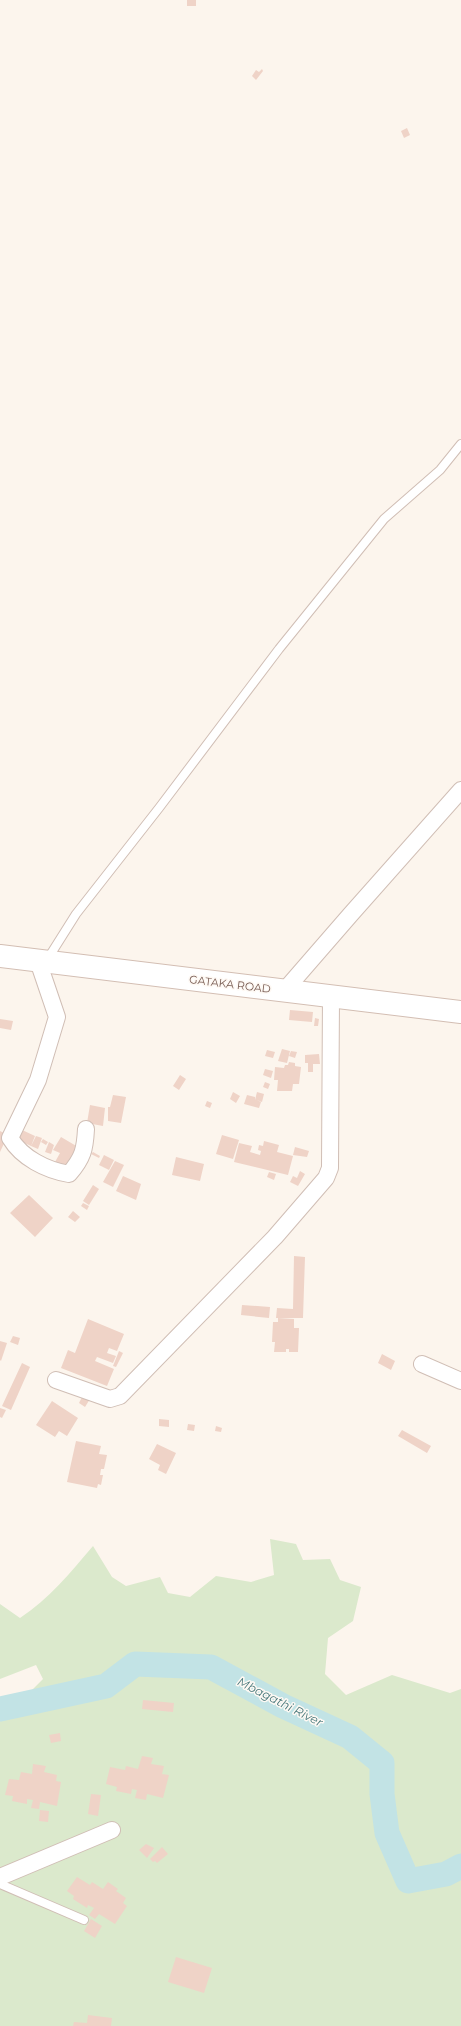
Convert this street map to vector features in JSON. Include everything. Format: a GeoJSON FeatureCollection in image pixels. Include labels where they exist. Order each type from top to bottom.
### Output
{"type":"FeatureCollection","features":[{"type":"Feature","properties":{"kind":"street"},"geometry":{"type":"LineString","coordinates":[[285,990],[350,914],[461,790]]}},
{"type":"Feature","properties":{"kind":"street","name":"GATAKA ROAD"},"geometry":{"type":"LineString","coordinates":[[0,956],[461,1012]]}},
{"type":"Feature","properties":{"kind":"street"},"geometry":{"type":"LineString","coordinates":[[42,962],[57,1017],[38,1080],[10,1138],[22,1154],[54,1171],[69,1174],[79,1163],[85,1148],[86,1129]]}},
{"type":"Feature","properties":{"kind":"street"},"geometry":{"type":"LineString","coordinates":[[56,1380],[110,1399],[120,1396],[149,1364],[172,1344],[216,1294],[275,1237],[326,1178],[330,1168],[331,996]]}},
{"type":"Feature","properties":{"kind":"street"},"geometry":{"type":"LineString","coordinates":[[422,1364],[461,1381]]}},
{"type":"Feature","properties":{"kind":"street"},"geometry":{"type":"LineString","coordinates":[[0,1877],[112,1830]]}},
{"type":"Feature","properties":{"kind":"lane"},"geometry":{"type":"LineString","coordinates":[[42,962],[76,914],[159,808],[279,649],[384,519],[440,470],[461,444]]}},
{"type":"Feature","properties":{"kind":"lane"},"geometry":{"type":"LineString","coordinates":[[0,1884],[84,1920]]}},
{"type":"Feature","properties":{"kind":"green space"},"geometry":{"type":"Polygon","coordinates":[[[270,1539],[296,1544],[303,1560],[330,1559],[340,1580],[361,1587],[353,1621],[328,1638],[325,1674],[346,1695],[392,1675],[450,1693],[461,1689],[461,2026],[0,2026],[0,1701],[22,1715],[32,1690],[43,1679],[36,1665],[0,1679],[0,1604],[20,1618],[31,1611],[50,1594],[93,1546],[112,1577],[126,1586],[160,1577],[168,1593],[190,1597],[216,1576],[251,1582],[274,1575],[270,1539]]]}},
{"type":"Feature","properties":{"kind":"building"},"geometry":{"type":"Polygon","coordinates":[[[187,0],[196,0],[196,6],[187,6],[187,0]]]}},
{"type":"Feature","properties":{"kind":"building"},"geometry":{"type":"Polygon","coordinates":[[[262,69],[263,71],[256,80],[252,76],[256,70],[259,72],[262,69]]]}},
{"type":"Feature","properties":{"kind":"building"},"geometry":{"type":"Polygon","coordinates":[[[407,128],[410,135],[404,138],[401,131],[407,128]]]}},
{"type":"Feature","properties":{"kind":"building"},"geometry":{"type":"Polygon","coordinates":[[[290,1010],[313,1012],[312,1022],[289,1020],[290,1010]]]}},
{"type":"Feature","properties":{"kind":"building"},"geometry":{"type":"Polygon","coordinates":[[[315,1018],[319,1019],[318,1026],[314,1026],[315,1018]]]}},
{"type":"Feature","properties":{"kind":"building"},"geometry":{"type":"Polygon","coordinates":[[[0,1019],[13,1021],[11,1030],[0,1028],[0,1019]]]}},
{"type":"Feature","properties":{"kind":"building"},"geometry":{"type":"Polygon","coordinates":[[[282,1049],[290,1051],[287,1063],[278,1061],[282,1049]]]}},
{"type":"Feature","properties":{"kind":"building"},"geometry":{"type":"Polygon","coordinates":[[[267,1050],[275,1052],[273,1058],[265,1056],[267,1050]]]}},
{"type":"Feature","properties":{"kind":"building"},"geometry":{"type":"Polygon","coordinates":[[[291,1051],[297,1052],[295,1058],[289,1056],[291,1051]]]}},
{"type":"Feature","properties":{"kind":"building"},"geometry":{"type":"Polygon","coordinates":[[[319,1054],[320,1064],[313,1064],[313,1072],[308,1072],[308,1063],[305,1063],[305,1055],[319,1054]]]}},
{"type":"Feature","properties":{"kind":"building"},"geometry":{"type":"Polygon","coordinates":[[[289,1062],[295,1063],[295,1066],[301,1067],[299,1084],[293,1084],[292,1091],[277,1091],[278,1080],[274,1080],[275,1067],[284,1068],[289,1062]]]}},
{"type":"Feature","properties":{"kind":"building"},"geometry":{"type":"Polygon","coordinates":[[[265,1069],[273,1071],[271,1078],[263,1075],[265,1069]]]}},
{"type":"Feature","properties":{"kind":"building"},"geometry":{"type":"Polygon","coordinates":[[[180,1075],[186,1079],[179,1090],[173,1086],[180,1075]]]}},
{"type":"Feature","properties":{"kind":"building"},"geometry":{"type":"Polygon","coordinates":[[[265,1082],[270,1084],[268,1089],[263,1087],[265,1082]]]}},
{"type":"Feature","properties":{"kind":"building"},"geometry":{"type":"Polygon","coordinates":[[[233,1092],[240,1096],[236,1103],[230,1099],[233,1092]]]}},
{"type":"Feature","properties":{"kind":"building"},"geometry":{"type":"Polygon","coordinates":[[[257,1092],[264,1094],[262,1102],[257,1100],[261,1102],[259,1108],[244,1104],[247,1095],[255,1097],[255,1100],[257,1092]]]}},
{"type":"Feature","properties":{"kind":"building"},"geometry":{"type":"Polygon","coordinates":[[[113,1095],[126,1097],[121,1123],[108,1121],[108,1107],[110,1107],[113,1095]]]}},
{"type":"Feature","properties":{"kind":"building"},"geometry":{"type":"Polygon","coordinates":[[[207,1101],[212,1103],[210,1108],[205,1106],[207,1101]]]}},
{"type":"Feature","properties":{"kind":"building"},"geometry":{"type":"Polygon","coordinates":[[[90,1105],[105,1108],[103,1126],[87,1123],[90,1105]]]}},
{"type":"Feature","properties":{"kind":"building"},"geometry":{"type":"Polygon","coordinates":[[[20,1129],[35,1136],[31,1146],[16,1139],[20,1129]]]}},
{"type":"Feature","properties":{"kind":"building"},"geometry":{"type":"Polygon","coordinates":[[[0,1131],[8,1135],[0,1152],[0,1131]]]}},
{"type":"Feature","properties":{"kind":"building"},"geometry":{"type":"Polygon","coordinates":[[[222,1135],[239,1140],[233,1159],[216,1154],[222,1135]]]}},
{"type":"Feature","properties":{"kind":"building"},"geometry":{"type":"Polygon","coordinates":[[[36,1136],[42,1138],[38,1149],[31,1146],[36,1136]]]}},
{"type":"Feature","properties":{"kind":"building"},"geometry":{"type":"Polygon","coordinates":[[[61,1137],[78,1147],[67,1168],[55,1162],[60,1153],[53,1150],[61,1137]]]}},
{"type":"Feature","properties":{"kind":"building"},"geometry":{"type":"Polygon","coordinates":[[[43,1139],[48,1142],[46,1145],[41,1142],[43,1139]]]}},
{"type":"Feature","properties":{"kind":"building"},"geometry":{"type":"Polygon","coordinates":[[[264,1141],[279,1145],[277,1152],[293,1156],[288,1175],[234,1162],[239,1143],[252,1146],[250,1152],[260,1155],[261,1151],[258,1150],[259,1145],[263,1146],[264,1141]]]}},
{"type":"Feature","properties":{"kind":"building"},"geometry":{"type":"Polygon","coordinates":[[[49,1142],[54,1145],[51,1154],[45,1152],[49,1142]]]}},
{"type":"Feature","properties":{"kind":"building"},"geometry":{"type":"Polygon","coordinates":[[[295,1147],[309,1151],[307,1157],[293,1155],[295,1147]]]}},
{"type":"Feature","properties":{"kind":"building"},"geometry":{"type":"Polygon","coordinates":[[[93,1152],[100,1156],[99,1158],[91,1154],[93,1152]]]}},
{"type":"Feature","properties":{"kind":"building"},"geometry":{"type":"Polygon","coordinates":[[[104,1155],[114,1160],[109,1170],[99,1165],[104,1155]]]}},
{"type":"Feature","properties":{"kind":"building"},"geometry":{"type":"Polygon","coordinates":[[[176,1157],[204,1164],[200,1181],[172,1175],[176,1157]]]}},
{"type":"Feature","properties":{"kind":"building"},"geometry":{"type":"Polygon","coordinates":[[[115,1161],[124,1165],[113,1187],[103,1182],[115,1161]]]}},
{"type":"Feature","properties":{"kind":"building"},"geometry":{"type":"Polygon","coordinates":[[[300,1171],[305,1174],[298,1186],[290,1182],[293,1176],[297,1178],[300,1171]]]}},
{"type":"Feature","properties":{"kind":"building"},"geometry":{"type":"Polygon","coordinates":[[[269,1172],[276,1174],[274,1180],[267,1177],[269,1172]]]}},
{"type":"Feature","properties":{"kind":"building"},"geometry":{"type":"Polygon","coordinates":[[[123,1176],[141,1184],[136,1200],[116,1191],[123,1176]]]}},
{"type":"Feature","properties":{"kind":"building"},"geometry":{"type":"Polygon","coordinates":[[[93,1185],[99,1189],[89,1205],[83,1201],[93,1185]]]}},
{"type":"Feature","properties":{"kind":"building"},"geometry":{"type":"Polygon","coordinates":[[[29,1195],[53,1218],[35,1237],[10,1213],[29,1195]]]}},
{"type":"Feature","properties":{"kind":"building"},"geometry":{"type":"Polygon","coordinates":[[[83,1203],[89,1206],[87,1210],[81,1206],[83,1203]]]}},
{"type":"Feature","properties":{"kind":"building"},"geometry":{"type":"Polygon","coordinates":[[[73,1211],[80,1217],[75,1222],[68,1217],[73,1211]]]}},
{"type":"Feature","properties":{"kind":"building"},"geometry":{"type":"Polygon","coordinates":[[[294,1256],[305,1257],[303,1318],[276,1318],[277,1308],[293,1309],[294,1256]]]}},
{"type":"Feature","properties":{"kind":"building"},"geometry":{"type":"Polygon","coordinates":[[[242,1305],[270,1307],[269,1318],[241,1315],[242,1305]]]}},
{"type":"Feature","properties":{"kind":"building"},"geometry":{"type":"Polygon","coordinates":[[[278,1318],[294,1319],[294,1328],[299,1328],[298,1352],[289,1352],[289,1349],[286,1349],[286,1352],[274,1352],[275,1342],[272,1342],[273,1322],[278,1322],[278,1318]]]}},
{"type":"Feature","properties":{"kind":"building"},"geometry":{"type":"Polygon","coordinates":[[[88,1319],[124,1334],[117,1351],[109,1348],[107,1353],[116,1356],[113,1363],[97,1357],[95,1361],[114,1369],[107,1386],[61,1368],[68,1350],[75,1353],[88,1319]]]}},
{"type":"Feature","properties":{"kind":"building"},"geometry":{"type":"Polygon","coordinates":[[[13,1336],[20,1338],[18,1345],[10,1342],[13,1336]]]}},
{"type":"Feature","properties":{"kind":"building"},"geometry":{"type":"Polygon","coordinates":[[[0,1341],[7,1343],[1,1361],[0,1360],[0,1341]]]}},
{"type":"Feature","properties":{"kind":"building"},"geometry":{"type":"Polygon","coordinates":[[[119,1351],[123,1353],[116,1367],[113,1366],[119,1351]]]}},
{"type":"Feature","properties":{"kind":"building"},"geometry":{"type":"Polygon","coordinates":[[[382,1354],[395,1361],[391,1370],[378,1363],[382,1354]]]}},
{"type":"Feature","properties":{"kind":"building"},"geometry":{"type":"Polygon","coordinates":[[[22,1363],[30,1367],[11,1410],[2,1406],[22,1363]]]}},
{"type":"Feature","properties":{"kind":"building"},"geometry":{"type":"Polygon","coordinates":[[[83,1395],[90,1399],[85,1407],[79,1403],[83,1395]]]}},
{"type":"Feature","properties":{"kind":"building"},"geometry":{"type":"Polygon","coordinates":[[[52,1401],[78,1418],[67,1436],[59,1431],[55,1437],[36,1425],[52,1401]]]}},
{"type":"Feature","properties":{"kind":"building"},"geometry":{"type":"Polygon","coordinates":[[[0,1408],[6,1410],[2,1418],[0,1417],[0,1408]]]}},
{"type":"Feature","properties":{"kind":"building"},"geometry":{"type":"Polygon","coordinates":[[[159,1419],[169,1420],[169,1427],[159,1426],[159,1419]]]}},
{"type":"Feature","properties":{"kind":"building"},"geometry":{"type":"Polygon","coordinates":[[[188,1424],[195,1425],[194,1431],[187,1430],[188,1424]]]}},
{"type":"Feature","properties":{"kind":"building"},"geometry":{"type":"Polygon","coordinates":[[[216,1426],[222,1428],[221,1432],[215,1431],[216,1426]]]}},
{"type":"Feature","properties":{"kind":"building"},"geometry":{"type":"Polygon","coordinates":[[[402,1430],[431,1446],[427,1453],[398,1436],[402,1430]]]}},
{"type":"Feature","properties":{"kind":"building"},"geometry":{"type":"Polygon","coordinates":[[[76,1441],[101,1446],[99,1454],[107,1455],[104,1469],[101,1469],[100,1475],[103,1475],[101,1485],[98,1484],[97,1488],[67,1482],[76,1441]]]}},
{"type":"Feature","properties":{"kind":"building"},"geometry":{"type":"Polygon","coordinates":[[[157,1444],[176,1453],[166,1474],[158,1470],[160,1465],[149,1459],[157,1444]]]}},
{"type":"Feature","properties":{"kind":"building"},"geometry":{"type":"Polygon","coordinates":[[[143,1700],[174,1703],[173,1712],[142,1709],[143,1700]]]}},
{"type":"Feature","properties":{"kind":"building"},"geometry":{"type":"Polygon","coordinates":[[[60,1733],[61,1741],[51,1743],[49,1735],[60,1733]]]}},
{"type":"Feature","properties":{"kind":"building"},"geometry":{"type":"Polygon","coordinates":[[[142,1756],[153,1758],[151,1764],[164,1766],[162,1774],[169,1775],[163,1798],[147,1794],[146,1800],[135,1798],[137,1790],[132,1789],[131,1794],[116,1791],[117,1787],[106,1784],[110,1767],[125,1770],[126,1766],[138,1769],[142,1756]]]}},
{"type":"Feature","properties":{"kind":"building"},"geometry":{"type":"Polygon","coordinates":[[[33,1764],[46,1766],[44,1772],[57,1775],[56,1781],[61,1782],[57,1806],[40,1802],[39,1809],[31,1808],[33,1800],[27,1799],[27,1804],[12,1801],[13,1796],[5,1795],[9,1779],[19,1780],[21,1772],[32,1774],[33,1764]]]}},
{"type":"Feature","properties":{"kind":"building"},"geometry":{"type":"Polygon","coordinates":[[[91,1794],[101,1795],[98,1816],[88,1814],[91,1794]]]}},
{"type":"Feature","properties":{"kind":"building"},"geometry":{"type":"Polygon","coordinates":[[[40,1810],[49,1811],[48,1822],[39,1821],[40,1810]]]}},
{"type":"Feature","properties":{"kind":"building"},"geometry":{"type":"Polygon","coordinates":[[[146,1844],[154,1848],[147,1858],[139,1850],[146,1844]]]}},
{"type":"Feature","properties":{"kind":"building"},"geometry":{"type":"Polygon","coordinates":[[[162,1847],[168,1854],[157,1863],[155,1861],[153,1862],[150,1859],[162,1847]]]}},
{"type":"Feature","properties":{"kind":"building"},"geometry":{"type":"Polygon","coordinates":[[[77,1877],[90,1885],[92,1882],[103,1889],[108,1882],[118,1889],[116,1891],[126,1898],[123,1903],[127,1906],[115,1924],[99,1914],[95,1919],[89,1915],[94,1908],[88,1905],[87,1908],[73,1899],[74,1896],[67,1891],[77,1877]]]}},
{"type":"Feature","properties":{"kind":"building"},"geometry":{"type":"Polygon","coordinates":[[[91,1919],[102,1926],[95,1938],[84,1931],[91,1919]]]}},
{"type":"Feature","properties":{"kind":"building"},"geometry":{"type":"Polygon","coordinates":[[[176,1957],[212,1968],[204,1993],[168,1982],[176,1957]]]}},
{"type":"Feature","properties":{"kind":"building"},"geometry":{"type":"Polygon","coordinates":[[[88,2015],[112,2018],[111,2026],[73,2026],[74,2022],[87,2023],[88,2015]]]}},
{"type":"Feature","properties":{"kind":"waterway","name":"Mbagathi River"},"geometry":{"type":"LineString","coordinates":[[0,1709],[106,1686],[135,1664],[211,1667],[283,1706],[350,1737],[382,1763],[382,1794],[387,1833],[408,1881],[446,1874],[461,1866]]}}]}
